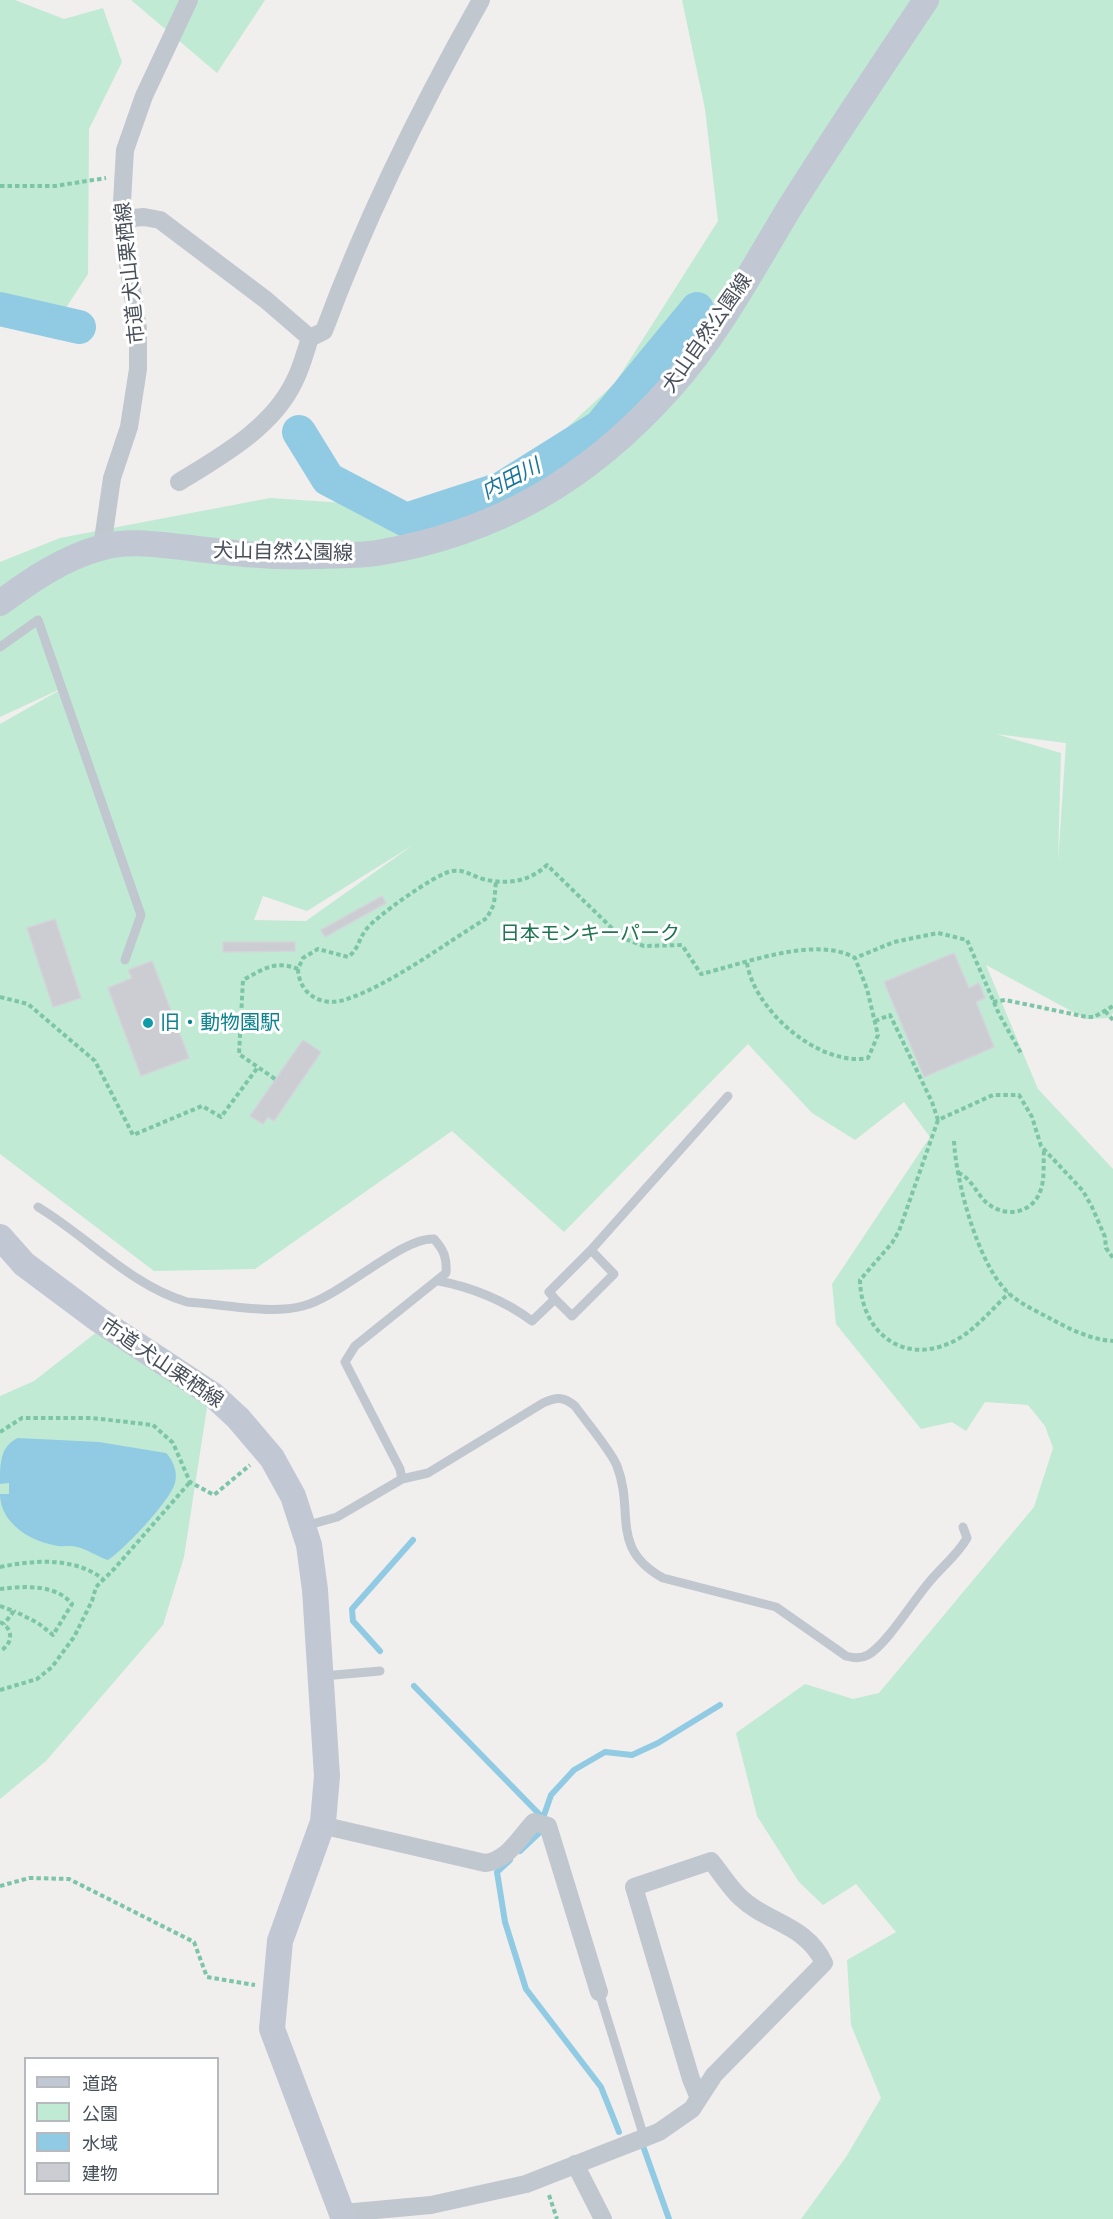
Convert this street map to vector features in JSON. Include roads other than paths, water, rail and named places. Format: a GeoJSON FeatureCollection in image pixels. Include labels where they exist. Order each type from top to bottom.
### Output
{"type":"FeatureCollection","features":[{"type":"Feature","properties":{"kind":"street","name":"市道 犬山栗栖線"},"geometry":{"type":"LineString","coordinates":[[102,547],[112,478],[129,427],[138,369],[138,329],[120,219],[125,150],[144,96],[189,0]]}},
{"type":"Feature","properties":{"kind":"street"},"geometry":{"type":"LineString","coordinates":[[179,482],[250,435],[278,408],[294,382],[310,338],[324,331],[351,258],[404,148],[481,0]]}},
{"type":"Feature","properties":{"kind":"street","name":"犬山自然公園線"},"geometry":{"type":"LineString","coordinates":[[102,547],[137,543],[235,553],[305,557],[374,554],[453,536],[536,500],[595,462],[671,387],[716,326],[837,132],[926,0]]}},
{"type":"Feature","properties":{"kind":"street"},"geometry":{"type":"LineString","coordinates":[[120,219],[144,217],[160,220],[266,300],[310,338]]}},
{"type":"Feature","properties":{"kind":"street"},"geometry":{"type":"LineString","coordinates":[[0,603],[69,559],[102,547]]}},
{"type":"Feature","properties":{"kind":"street","name":"市道 犬山栗栖線"},"geometry":{"type":"LineString","coordinates":[[0,1237],[24,1264],[99,1320],[213,1395],[238,1418],[281,1472],[293,1496],[306,1536],[327,1776],[321,1825],[280,1941],[272,2029],[344,2216]]}},
{"type":"Feature","properties":{"kind":"street"},"geometry":{"type":"LineString","coordinates":[[321,1825],[485,1863],[497,1862],[507,1854],[534,1822],[548,1826],[599,1992]]}},
{"type":"Feature","properties":{"kind":"street"},"geometry":{"type":"LineString","coordinates":[[344,2216],[431,2205],[526,2184],[644,2138],[673,2124],[692,2109],[714,2075],[824,1963],[817,1948],[788,1926],[741,1899],[711,1862],[634,1887],[691,2079],[699,2098]]}},
{"type":"Feature","properties":{"kind":"street"},"geometry":{"type":"LineString","coordinates":[[575,2164],[603,2219]]}},
{"type":"Feature","properties":{"kind":"lane"},"geometry":{"type":"LineString","coordinates":[[0,647],[38,620],[141,915],[125,960]]}},
{"type":"Feature","properties":{"kind":"lane"},"geometry":{"type":"LineString","coordinates":[[591,1250],[614,1274],[572,1316],[549,1292],[591,1250],[728,1096]]}},
{"type":"Feature","properties":{"kind":"lane"},"geometry":{"type":"LineString","coordinates":[[38,1207],[64,1223],[117,1265],[161,1292],[187,1302],[281,1310],[304,1306],[335,1292],[425,1238],[434,1239],[442,1248],[447,1260],[446,1273],[439,1281],[355,1346],[345,1362],[400,1469],[402,1479]]}},
{"type":"Feature","properties":{"kind":"lane"},"geometry":{"type":"LineString","coordinates":[[439,1281],[454,1284],[495,1300],[518,1310],[532,1321],[555,1299]]}},
{"type":"Feature","properties":{"kind":"lane"},"geometry":{"type":"LineString","coordinates":[[306,1536],[402,1479],[428,1473],[543,1403],[557,1397],[567,1399],[575,1406],[616,1462],[621,1476],[627,1537],[631,1549],[648,1570],[663,1578],[776,1607],[846,1656],[858,1658],[869,1654],[881,1643],[930,1581],[962,1547],[967,1538],[963,1527]]}},
{"type":"Feature","properties":{"kind":"lane"},"geometry":{"type":"LineString","coordinates":[[320,1677],[380,1671]]}},
{"type":"Feature","properties":{"kind":"lane"},"geometry":{"type":"LineString","coordinates":[[599,1992],[644,2138]]}},
{"type":"Feature","properties":{"kind":"water"},"geometry":{"type":"Polygon","coordinates":[[[18,1438],[99,1442],[166,1453],[174,1466],[175,1483],[165,1501],[146,1524],[108,1560],[81,1548],[48,1544],[19,1530],[11,1523],[1,1505],[0,1494],[9,1494],[9,1483],[0,1484],[2,1457],[12,1441],[18,1438]]]}},
{"type":"Feature","properties":{"kind":"waterway","name":"内田川"},"geometry":{"type":"LineString","coordinates":[[0,309],[79,327]]}},
{"type":"Feature","properties":{"kind":"waterway","name":"内田川"},"geometry":{"type":"LineString","coordinates":[[299,432],[328,479],[406,520],[501,489],[600,427],[697,309]]}},
{"type":"Feature","properties":{"kind":"waterway"},"geometry":{"type":"LineString","coordinates":[[380,1651],[353,1621],[352,1609],[413,1540]]}},
{"type":"Feature","properties":{"kind":"waterway"},"geometry":{"type":"LineString","coordinates":[[414,1686],[543,1818],[551,1795],[574,1770],[605,1752],[632,1755],[658,1743],[720,1705]]}},
{"type":"Feature","properties":{"kind":"waterway"},"geometry":{"type":"LineString","coordinates":[[520,1851],[539,1833]]}},
{"type":"Feature","properties":{"kind":"waterway"},"geometry":{"type":"LineString","coordinates":[[510,1860],[497,1872],[505,1922],[526,1989],[601,2087],[619,2132]]}},
{"type":"Feature","properties":{"kind":"waterway"},"geometry":{"type":"LineString","coordinates":[[643,2146],[669,2219]]}},
{"type":"Feature","properties":{"kind":"place","name":"旧・動物園駅"},"geometry":{"type":"Point","coordinates":[148,1023]}},
{"type":"Feature","properties":{"kind":"park label","name":"日本モンキーパーク"},"geometry":{"type":"Point","coordinates":[590,934]}}]}
